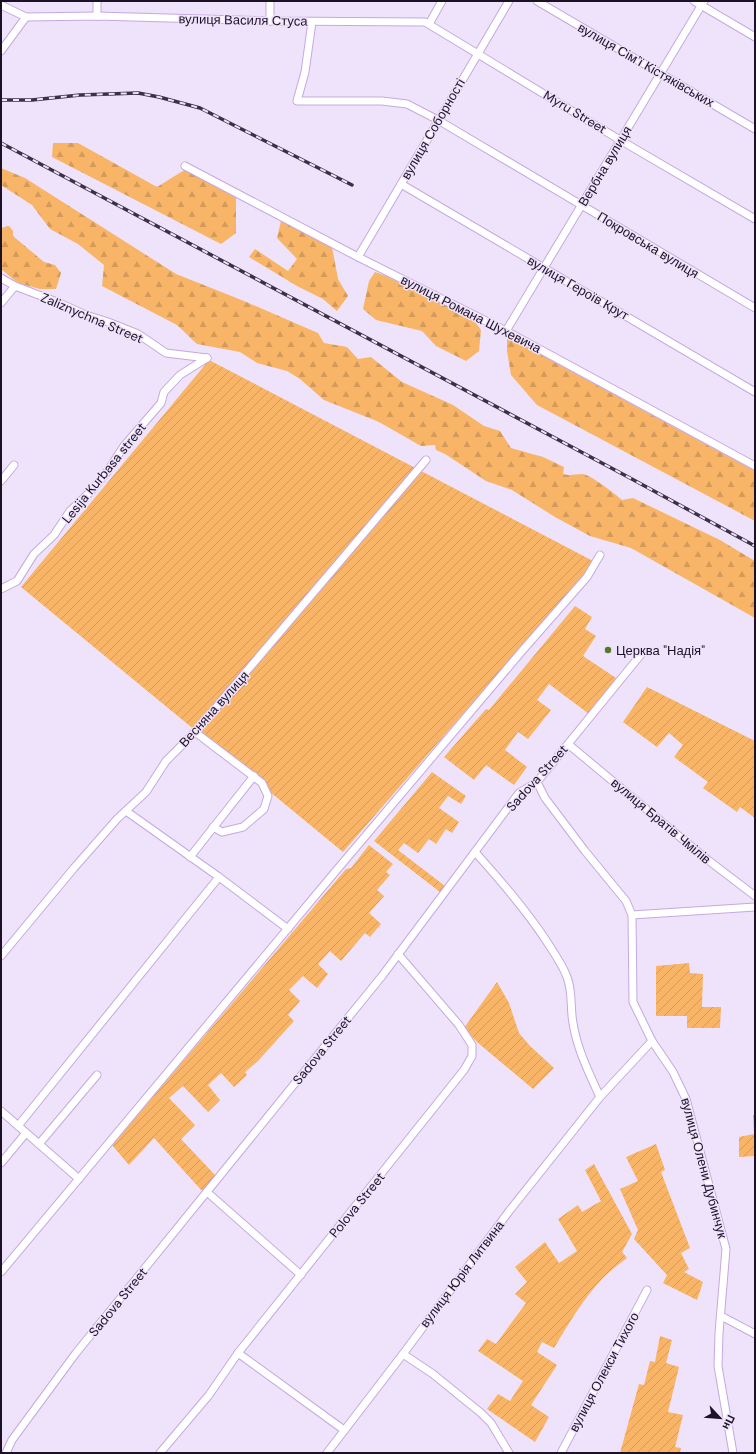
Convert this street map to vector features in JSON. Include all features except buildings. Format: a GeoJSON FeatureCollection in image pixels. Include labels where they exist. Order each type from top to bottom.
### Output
{"type":"FeatureCollection","features":[{"type":"Feature","properties":{"kind":"street"},"geometry":{"type":"LineString","coordinates":[[97,1],[97,16]]}},
{"type":"Feature","properties":{"kind":"street"},"geometry":{"type":"LineString","coordinates":[[270,1],[270,21]]}},
{"type":"Feature","properties":{"kind":"street"},"geometry":{"type":"LineString","coordinates":[[429,24],[442,1]]}},
{"type":"Feature","properties":{"kind":"street","name":"вулиця Соборності"},"geometry":{"type":"LineString","coordinates":[[358,257],[508,1]]}},
{"type":"Feature","properties":{"kind":"street","name":"вулиця Сімʼї Кістяківських"},"geometry":{"type":"LineString","coordinates":[[537,1],[755,129]]}},
{"type":"Feature","properties":{"kind":"street"},"geometry":{"type":"LineString","coordinates":[[694,1],[703,3],[755,37]]}},
{"type":"Feature","properties":{"kind":"street","name":"Вербна вулиця"},"geometry":{"type":"LineString","coordinates":[[506,331],[703,3]]}},
{"type":"Feature","properties":{"kind":"street","name":"вулиця Василя Стуса"},"geometry":{"type":"LineString","coordinates":[[1,5],[26,17],[97,16],[312,22],[421,21],[429,24],[478,54]]}},
{"type":"Feature","properties":{"kind":"street"},"geometry":{"type":"LineString","coordinates":[[1,51],[26,17]]}},
{"type":"Feature","properties":{"kind":"street","name":"Покровська вулиця"},"geometry":{"type":"LineString","coordinates":[[312,22],[305,72],[297,101],[388,102],[407,104],[438,120],[755,308]]}},
{"type":"Feature","properties":{"kind":"street","name":"Myru Street"},"geometry":{"type":"LineString","coordinates":[[478,54],[620,140],[755,219]]}},
{"type":"Feature","properties":{"kind":"street","name":"вулиця Романа Шухевича"},"geometry":{"type":"LineString","coordinates":[[186,166],[358,257],[506,331],[755,466]]}},
{"type":"Feature","properties":{"kind":"street","name":"вулиця Героїв Крут"},"geometry":{"type":"LineString","coordinates":[[401,184],[755,392]]}},
{"type":"Feature","properties":{"kind":"street","name":"Zaliznychna Street"},"geometry":{"type":"LineString","coordinates":[[1,278],[15,286],[86,315],[138,334],[166,353],[207,358]]}},
{"type":"Feature","properties":{"kind":"street"},"geometry":{"type":"LineString","coordinates":[[1,303],[15,286]]}},
{"type":"Feature","properties":{"kind":"street","name":"Lesija Kurbasa street"},"geometry":{"type":"LineString","coordinates":[[1,589],[17,581],[34,554],[54,535],[70,511],[89,493],[107,472],[124,446],[161,403],[164,392],[180,375],[207,358]]}},
{"type":"Feature","properties":{"kind":"street","name":"Весняна вулиця"},"geometry":{"type":"LineString","coordinates":[[1,956],[74,868],[126,811],[146,792],[166,761],[195,732],[426,460]]}},
{"type":"Feature","properties":{"kind":"street"},"geometry":{"type":"LineString","coordinates":[[1,481],[14,466]]}},
{"type":"Feature","properties":{"kind":"street"},"geometry":{"type":"LineString","coordinates":[[1,1272],[527,645],[587,577],[600,555]]}},
{"type":"Feature","properties":{"kind":"street","name":"Sadova Street"},"geometry":{"type":"LineString","coordinates":[[6,1453],[12,1440],[76,1353],[398,954],[519,793],[537,782],[643,652]]}},
{"type":"Feature","properties":{"kind":"street"},"geometry":{"type":"LineString","coordinates":[[195,732],[262,783],[268,796],[264,809],[243,827],[222,832],[213,827]]}},
{"type":"Feature","properties":{"kind":"street","name":"вулиця Братів Чмілів"},"geometry":{"type":"LineString","coordinates":[[568,744],[704,857],[755,896]]}},
{"type":"Feature","properties":{"kind":"street"},"geometry":{"type":"LineString","coordinates":[[190,856],[254,776]]}},
{"type":"Feature","properties":{"kind":"street","name":"вулиця Олени Дубинчук"},"geometry":{"type":"LineString","coordinates":[[537,782],[545,798],[585,851],[626,901],[632,915],[633,1002],[652,1041],[673,1072],[686,1099],[726,1249],[718,1366],[734,1453]]}},
{"type":"Feature","properties":{"kind":"street"},"geometry":{"type":"LineString","coordinates":[[126,811],[219,877],[288,929]]}},
{"type":"Feature","properties":{"kind":"street"},"geometry":{"type":"LineString","coordinates":[[475,852],[506,886],[535,922],[555,954],[567,978],[571,994],[573,1022],[584,1062],[600,1097]]}},
{"type":"Feature","properties":{"kind":"street"},"geometry":{"type":"LineString","coordinates":[[18,1126],[219,877]]}},
{"type":"Feature","properties":{"kind":"street"},"geometry":{"type":"LineString","coordinates":[[632,915],[755,907]]}},
{"type":"Feature","properties":{"kind":"street","name":"Polova Street"},"geometry":{"type":"LineString","coordinates":[[160,1453],[209,1395],[238,1353],[464,1070],[472,1056],[472,1045],[459,1025],[398,954]]}},
{"type":"Feature","properties":{"kind":"street","name":"вулиця Юрія Литвина"},"geometry":{"type":"LineString","coordinates":[[327,1453],[510,1210],[600,1097],[652,1041]]}},
{"type":"Feature","properties":{"kind":"street"},"geometry":{"type":"LineString","coordinates":[[39,1144],[97,1075]]}},
{"type":"Feature","properties":{"kind":"street"},"geometry":{"type":"LineString","coordinates":[[1,1111],[79,1179]]}},
{"type":"Feature","properties":{"kind":"street"},"geometry":{"type":"LineString","coordinates":[[1,1163],[26,1133]]}},
{"type":"Feature","properties":{"kind":"street"},"geometry":{"type":"LineString","coordinates":[[207,1192],[301,1275]]}},
{"type":"Feature","properties":{"kind":"street","name":"вулиця Олекси Тихого"},"geometry":{"type":"LineString","coordinates":[[561,1453],[647,1290]]}},
{"type":"Feature","properties":{"kind":"street"},"geometry":{"type":"LineString","coordinates":[[721,1316],[755,1334]]}},
{"type":"Feature","properties":{"kind":"street"},"geometry":{"type":"LineString","coordinates":[[238,1353],[344,1430]]}},
{"type":"Feature","properties":{"kind":"street"},"geometry":{"type":"LineString","coordinates":[[403,1354],[433,1374],[481,1413],[491,1423],[508,1453]]}},
{"type":"Feature","properties":{"kind":"green space"},"geometry":{"type":"Polygon","coordinates":[[[53,143],[78,143],[157,187],[186,169],[236,198],[236,233],[221,244],[52,157],[53,143]]]}},
{"type":"Feature","properties":{"kind":"green space"},"geometry":{"type":"Polygon","coordinates":[[[1,168],[25,178],[176,274],[318,333],[324,343],[347,347],[358,359],[371,357],[402,382],[453,405],[484,426],[500,431],[511,448],[543,457],[564,467],[563,474],[582,474],[591,477],[622,500],[633,498],[720,540],[755,561],[755,618],[631,548],[590,536],[555,517],[512,490],[486,481],[445,454],[436,450],[435,445],[421,446],[379,422],[324,400],[300,379],[287,371],[257,363],[240,352],[197,344],[177,325],[102,286],[104,265],[78,244],[50,229],[32,205],[1,185],[1,168]]]}},
{"type":"Feature","properties":{"kind":"green space"},"geometry":{"type":"Polygon","coordinates":[[[281,221],[332,247],[338,279],[348,296],[337,311],[323,299],[297,286],[249,257],[255,249],[288,271],[297,259],[277,238],[281,221]]]}},
{"type":"Feature","properties":{"kind":"green space"},"geometry":{"type":"Polygon","coordinates":[[[9,226],[13,231],[13,236],[44,262],[55,265],[61,273],[56,289],[40,289],[18,283],[1,269],[1,228],[9,226]]]}},
{"type":"Feature","properties":{"kind":"green space"},"geometry":{"type":"Polygon","coordinates":[[[375,272],[473,319],[481,330],[479,351],[466,361],[436,346],[422,331],[376,320],[363,309],[369,281],[375,272]]]}},
{"type":"Feature","properties":{"kind":"green space"},"geometry":{"type":"Polygon","coordinates":[[[507,339],[519,343],[755,471],[755,521],[537,405],[511,375],[507,351],[507,339]]]}},
{"type":"Feature","properties":{"kind":"green space"},"geometry":{"type":"Polygon","coordinates":[[[209,360],[595,562],[343,852],[21,587],[209,360]]]}},
{"type":"Feature","properties":{"kind":"green space"},"geometry":{"type":"Polygon","coordinates":[[[575,606],[592,617],[585,629],[596,636],[583,656],[616,678],[589,714],[549,684],[537,700],[551,710],[528,739],[518,732],[505,750],[527,767],[514,785],[486,765],[474,780],[444,757],[486,709],[489,710],[575,606]]]}},
{"type":"Feature","properties":{"kind":"green space"},"geometry":{"type":"Polygon","coordinates":[[[647,687],[755,741],[755,818],[740,807],[737,812],[703,788],[708,782],[674,757],[683,745],[669,733],[657,747],[623,722],[647,687]]]}},
{"type":"Feature","properties":{"kind":"green space"},"geometry":{"type":"Polygon","coordinates":[[[432,772],[466,796],[461,804],[448,796],[439,808],[459,822],[452,833],[446,829],[436,844],[429,839],[418,853],[404,843],[398,850],[445,886],[440,892],[374,841],[432,772]]]}},
{"type":"Feature","properties":{"kind":"green space"},"geometry":{"type":"Polygon","coordinates":[[[369,845],[393,864],[386,872],[390,875],[377,890],[384,896],[369,913],[381,924],[370,937],[365,933],[341,961],[330,951],[318,964],[328,974],[317,988],[303,976],[289,990],[300,1001],[288,1015],[294,1021],[258,1061],[245,1072],[247,1075],[234,1087],[221,1073],[208,1085],[220,1100],[208,1112],[183,1086],[169,1098],[195,1125],[181,1139],[216,1176],[203,1192],[154,1138],[129,1165],[112,1145],[346,869],[351,868],[369,845]]]}},
{"type":"Feature","properties":{"kind":"green space"},"geometry":{"type":"Polygon","coordinates":[[[689,963],[690,973],[703,974],[702,1007],[721,1007],[720,1028],[687,1028],[687,1016],[656,1016],[656,966],[689,963]]]}},
{"type":"Feature","properties":{"kind":"green space"},"geometry":{"type":"Polygon","coordinates":[[[497,982],[509,1003],[519,1033],[530,1046],[554,1068],[533,1089],[477,1042],[464,1028],[497,982]]]}},
{"type":"Feature","properties":{"kind":"green space"},"geometry":{"type":"Polygon","coordinates":[[[753,1115],[755,1115],[755,1156],[739,1157],[739,1137],[754,1134],[753,1115]]]}},
{"type":"Feature","properties":{"kind":"green space"},"geometry":{"type":"Polygon","coordinates":[[[656,1144],[665,1170],[661,1172],[690,1248],[681,1253],[689,1269],[684,1272],[703,1282],[697,1300],[663,1283],[667,1275],[634,1239],[638,1230],[620,1189],[638,1181],[626,1157],[656,1144]]]}},
{"type":"Feature","properties":{"kind":"green space"},"geometry":{"type":"Polygon","coordinates":[[[594,1164],[632,1234],[622,1252],[627,1258],[606,1275],[589,1294],[554,1348],[542,1342],[537,1352],[557,1365],[531,1405],[549,1417],[535,1442],[487,1409],[498,1394],[510,1401],[523,1381],[478,1351],[487,1339],[496,1344],[526,1303],[515,1294],[527,1282],[515,1267],[545,1242],[559,1263],[577,1251],[558,1219],[578,1205],[582,1212],[601,1201],[585,1170],[594,1164]]]}},
{"type":"Feature","properties":{"kind":"green space"},"geometry":{"type":"Polygon","coordinates":[[[660,1336],[672,1340],[666,1363],[679,1367],[668,1412],[683,1415],[675,1447],[681,1448],[680,1453],[620,1453],[639,1384],[644,1385],[650,1361],[655,1362],[660,1336]]]}},
{"type":"Feature","properties":{"kind":"railway"},"geometry":{"type":"LineString","coordinates":[[1,100],[32,100],[80,95],[138,93],[159,97],[200,108],[352,185]]}},
{"type":"Feature","properties":{"kind":"railway"},"geometry":{"type":"LineString","coordinates":[[1,143],[755,546]]}},
{"type":"Feature","properties":{"kind":"place","name":"Церква \"Надія\""},"geometry":{"type":"Point","coordinates":[608,650]}}]}
